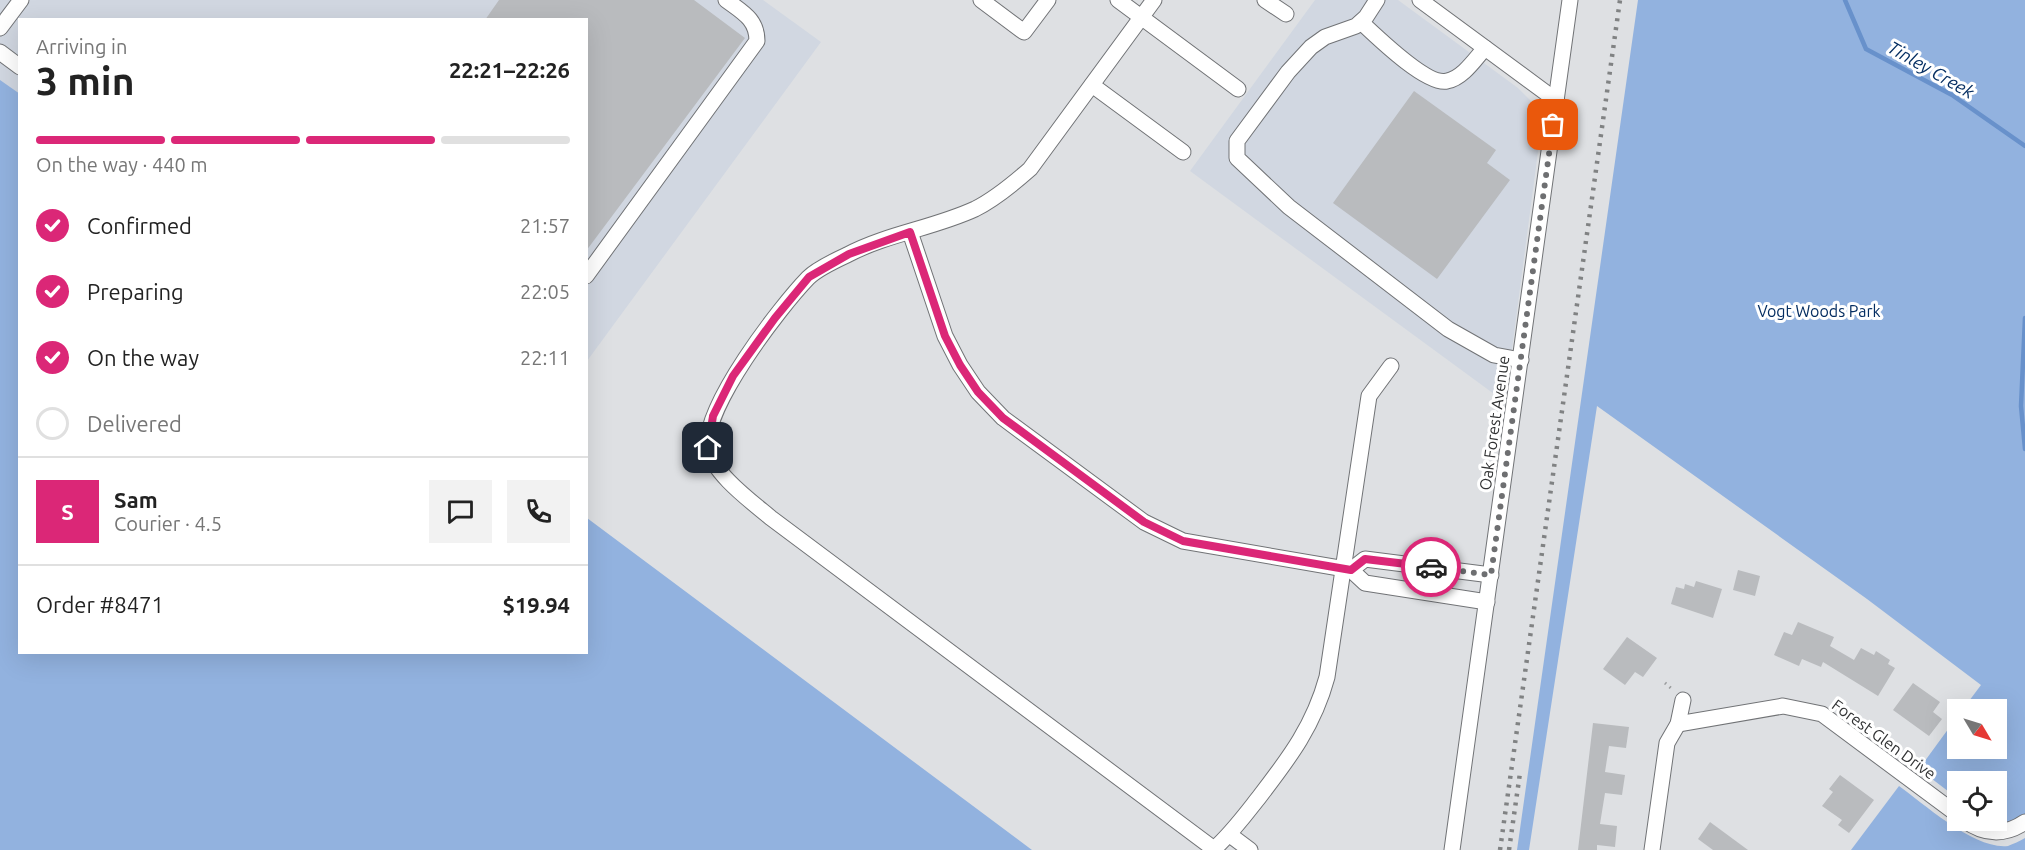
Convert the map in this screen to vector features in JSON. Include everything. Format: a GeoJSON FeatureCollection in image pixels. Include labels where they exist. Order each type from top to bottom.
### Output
{"type":"FeatureCollection","features":[{"type":"Feature","properties":{"kind":"street"},"geometry":{"type":"LineString","coordinates":[[0,27],[21,0]]}},
{"type":"Feature","properties":{"kind":"street"},"geometry":{"type":"LineString","coordinates":[[588,273],[757,41],[757,31],[751,18],[726,0]]}},
{"type":"Feature","properties":{"kind":"street"},"geometry":{"type":"LineString","coordinates":[[981,0],[1024,32],[1048,0]]}},
{"type":"Feature","properties":{"kind":"street"},"geometry":{"type":"LineString","coordinates":[[1118,0],[1238,89]]}},
{"type":"Feature","properties":{"kind":"street"},"geometry":{"type":"LineString","coordinates":[[1154,0],[1030,169],[1008,189],[975,209],[849,254],[809,277],[775,318],[733,376],[713,416],[708,448],[723,476],[771,518],[1214,849],[1230,835],[1305,733],[1320,704],[1347,569],[1369,396],[1391,366]]}},
{"type":"Feature","properties":{"kind":"street"},"geometry":{"type":"LineString","coordinates":[[1265,0],[1286,14]]}},
{"type":"Feature","properties":{"kind":"street"},"geometry":{"type":"LineString","coordinates":[[1377,0],[1361,22],[1324,37],[1311,47],[1247,126],[1237,141],[1237,158],[1289,207],[1448,329],[1494,355],[1521,360]]}},
{"type":"Feature","properties":{"kind":"street"},"geometry":{"type":"LineString","coordinates":[[1420,0],[1557,101]]}},
{"type":"Feature","properties":{"kind":"street","name":"Oak Forest Avenue"},"geometry":{"type":"LineString","coordinates":[[1452,850],[1570,0]]}},
{"type":"Feature","properties":{"kind":"street"},"geometry":{"type":"LineString","coordinates":[[1361,22],[1415,67],[1436,81],[1450,81],[1463,72],[1485,48]]}},
{"type":"Feature","properties":{"kind":"street"},"geometry":{"type":"LineString","coordinates":[[0,52],[18,66]]}},
{"type":"Feature","properties":{"kind":"street"},"geometry":{"type":"LineString","coordinates":[[1092,85],[1183,152]]}},
{"type":"Feature","properties":{"kind":"street"},"geometry":{"type":"LineString","coordinates":[[910,232],[950,346],[978,392],[1003,418],[1144,522],[1183,541],[1347,569],[1365,583],[1487,602]]}},
{"type":"Feature","properties":{"kind":"street"},"geometry":{"type":"LineString","coordinates":[[1347,569],[1365,559],[1491,575]]}},
{"type":"Feature","properties":{"kind":"street"},"geometry":{"type":"LineString","coordinates":[[1652,850],[1667,743],[1678,724],[1683,700]]}},
{"type":"Feature","properties":{"kind":"street","name":"Forest Glen Drive"},"geometry":{"type":"LineString","coordinates":[[1678,724],[1783,706],[1822,714],[1947,807]]}},
{"type":"Feature","properties":{"kind":"street"},"geometry":{"type":"LineString","coordinates":[[2007,831],[2013,830],[2025,822]]}},
{"type":"Feature","properties":{"kind":"street"},"geometry":{"type":"LineString","coordinates":[[1985,831],[1993,833],[2006,831]]}},
{"type":"Feature","properties":{"kind":"street"},"geometry":{"type":"LineString","coordinates":[[1230,835],[1250,850]]}},
{"type":"Feature","properties":{"kind":"shaded area"},"geometry":{"type":"Polygon","coordinates":[[[0,0],[763,0],[821,42],[588,360],[588,18],[18,18],[18,94],[0,81],[0,0]]]}},
{"type":"Feature","properties":{"kind":"shaded area"},"geometry":{"type":"Polygon","coordinates":[[[1315,0],[1398,0],[1518,88],[1531,101],[1541,129],[1505,402],[1190,171],[1315,0]]]}},
{"type":"Feature","properties":{"kind":"green space","name":"Vogt Woods Park"},"geometry":{"type":"Polygon","coordinates":[[[1638,0],[2025,0],[2025,814],[2007,824],[2007,771],[1947,771],[1947,790],[1919,769],[1947,731],[1947,759],[2007,759],[2007,699],[1970,699],[1981,685],[1867,599],[1597,406],[1529,850],[1517,850],[1638,0]]]}},
{"type":"Feature","properties":{"kind":"green space"},"geometry":{"type":"Polygon","coordinates":[[[0,80],[18,93],[18,654],[588,654],[588,519],[1032,850],[0,850],[0,80]]]}},
{"type":"Feature","properties":{"kind":"green space"},"geometry":{"type":"Polygon","coordinates":[[[1899,786],[1947,822],[1947,831],[1961,831],[1995,845],[2008,846],[2025,838],[2025,850],[1851,850],[1899,786]]]}},
{"type":"Feature","properties":{"kind":"building"},"geometry":{"type":"Polygon","coordinates":[[[499,0],[694,0],[745,38],[588,248],[588,18],[486,18],[499,0]]]}},
{"type":"Feature","properties":{"kind":"building"},"geometry":{"type":"Polygon","coordinates":[[[1414,91],[1496,150],[1487,163],[1510,180],[1437,279],[1333,203],[1414,91]]]}},
{"type":"Feature","properties":{"kind":"building"},"geometry":{"type":"Polygon","coordinates":[[[1738,570],[1760,576],[1755,596],[1733,590],[1738,570]]]}},
{"type":"Feature","properties":{"kind":"building"},"geometry":{"type":"Polygon","coordinates":[[[1696,581],[1722,589],[1713,618],[1671,604],[1676,587],[1684,589],[1685,584],[1694,587],[1696,581]]]}},
{"type":"Feature","properties":{"kind":"building"},"geometry":{"type":"Polygon","coordinates":[[[1798,622],[1834,637],[1830,646],[1854,660],[1861,648],[1874,655],[1876,651],[1890,660],[1888,664],[1895,668],[1878,696],[1823,662],[1821,667],[1802,659],[1799,666],[1774,655],[1784,632],[1792,635],[1798,622]]]}},
{"type":"Feature","properties":{"kind":"building"},"geometry":{"type":"Polygon","coordinates":[[[1627,637],[1657,658],[1643,677],[1635,672],[1625,685],[1603,669],[1627,637]]]}},
{"type":"Feature","properties":{"kind":"building"},"geometry":{"type":"Polygon","coordinates":[[[1913,683],[1940,702],[1933,712],[1942,719],[1929,736],[1893,710],[1913,683]]]}},
{"type":"Feature","properties":{"kind":"building"},"geometry":{"type":"Polygon","coordinates":[[[1593,723],[1629,727],[1626,748],[1609,746],[1605,772],[1625,775],[1622,795],[1605,793],[1600,824],[1617,826],[1615,847],[1597,845],[1597,850],[1578,850],[1593,723]]]}},
{"type":"Feature","properties":{"kind":"building"},"geometry":{"type":"Polygon","coordinates":[[[1840,775],[1874,800],[1849,833],[1838,825],[1842,820],[1822,806],[1833,792],[1829,789],[1840,775]]]}},
{"type":"Feature","properties":{"kind":"building"},"geometry":{"type":"Polygon","coordinates":[[[1710,822],[1748,850],[1713,850],[1698,839],[1710,822]]]}},
{"type":"Feature","properties":{"kind":"waterway","name":"Tinley Creek"},"geometry":{"type":"LineString","coordinates":[[1845,0],[1866,49],[1952,95],[2025,146]]}},
{"type":"Feature","properties":{"kind":"waterway","name":"Tinley Creek"},"geometry":{"type":"LineString","coordinates":[[2025,318],[2021,406],[2025,449]]}},
{"type":"Feature","properties":{"kind":"railway"},"geometry":{"type":"LineString","coordinates":[[1500,850],[1620,0]]}},
{"type":"Feature","properties":{"kind":"railway"},"geometry":{"type":"LineString","coordinates":[[1509,850],[1520,773]]}},
{"type":"Feature","properties":{"kind":"way so far"},"geometry":{"type":"LineString","coordinates":[[1431,567],[1491,575],[1553,125]]}},
{"type":"Feature","properties":{"kind":"route"},"geometry":{"type":"LineString","coordinates":[[708,448],[713,416],[733,376],[775,318],[809,277],[849,254],[910,232],[945,336],[960,365],[978,392],[1003,418],[1144,522],[1183,541],[1253,555],[1351,570],[1365,559],[1431,567]]}}]}
